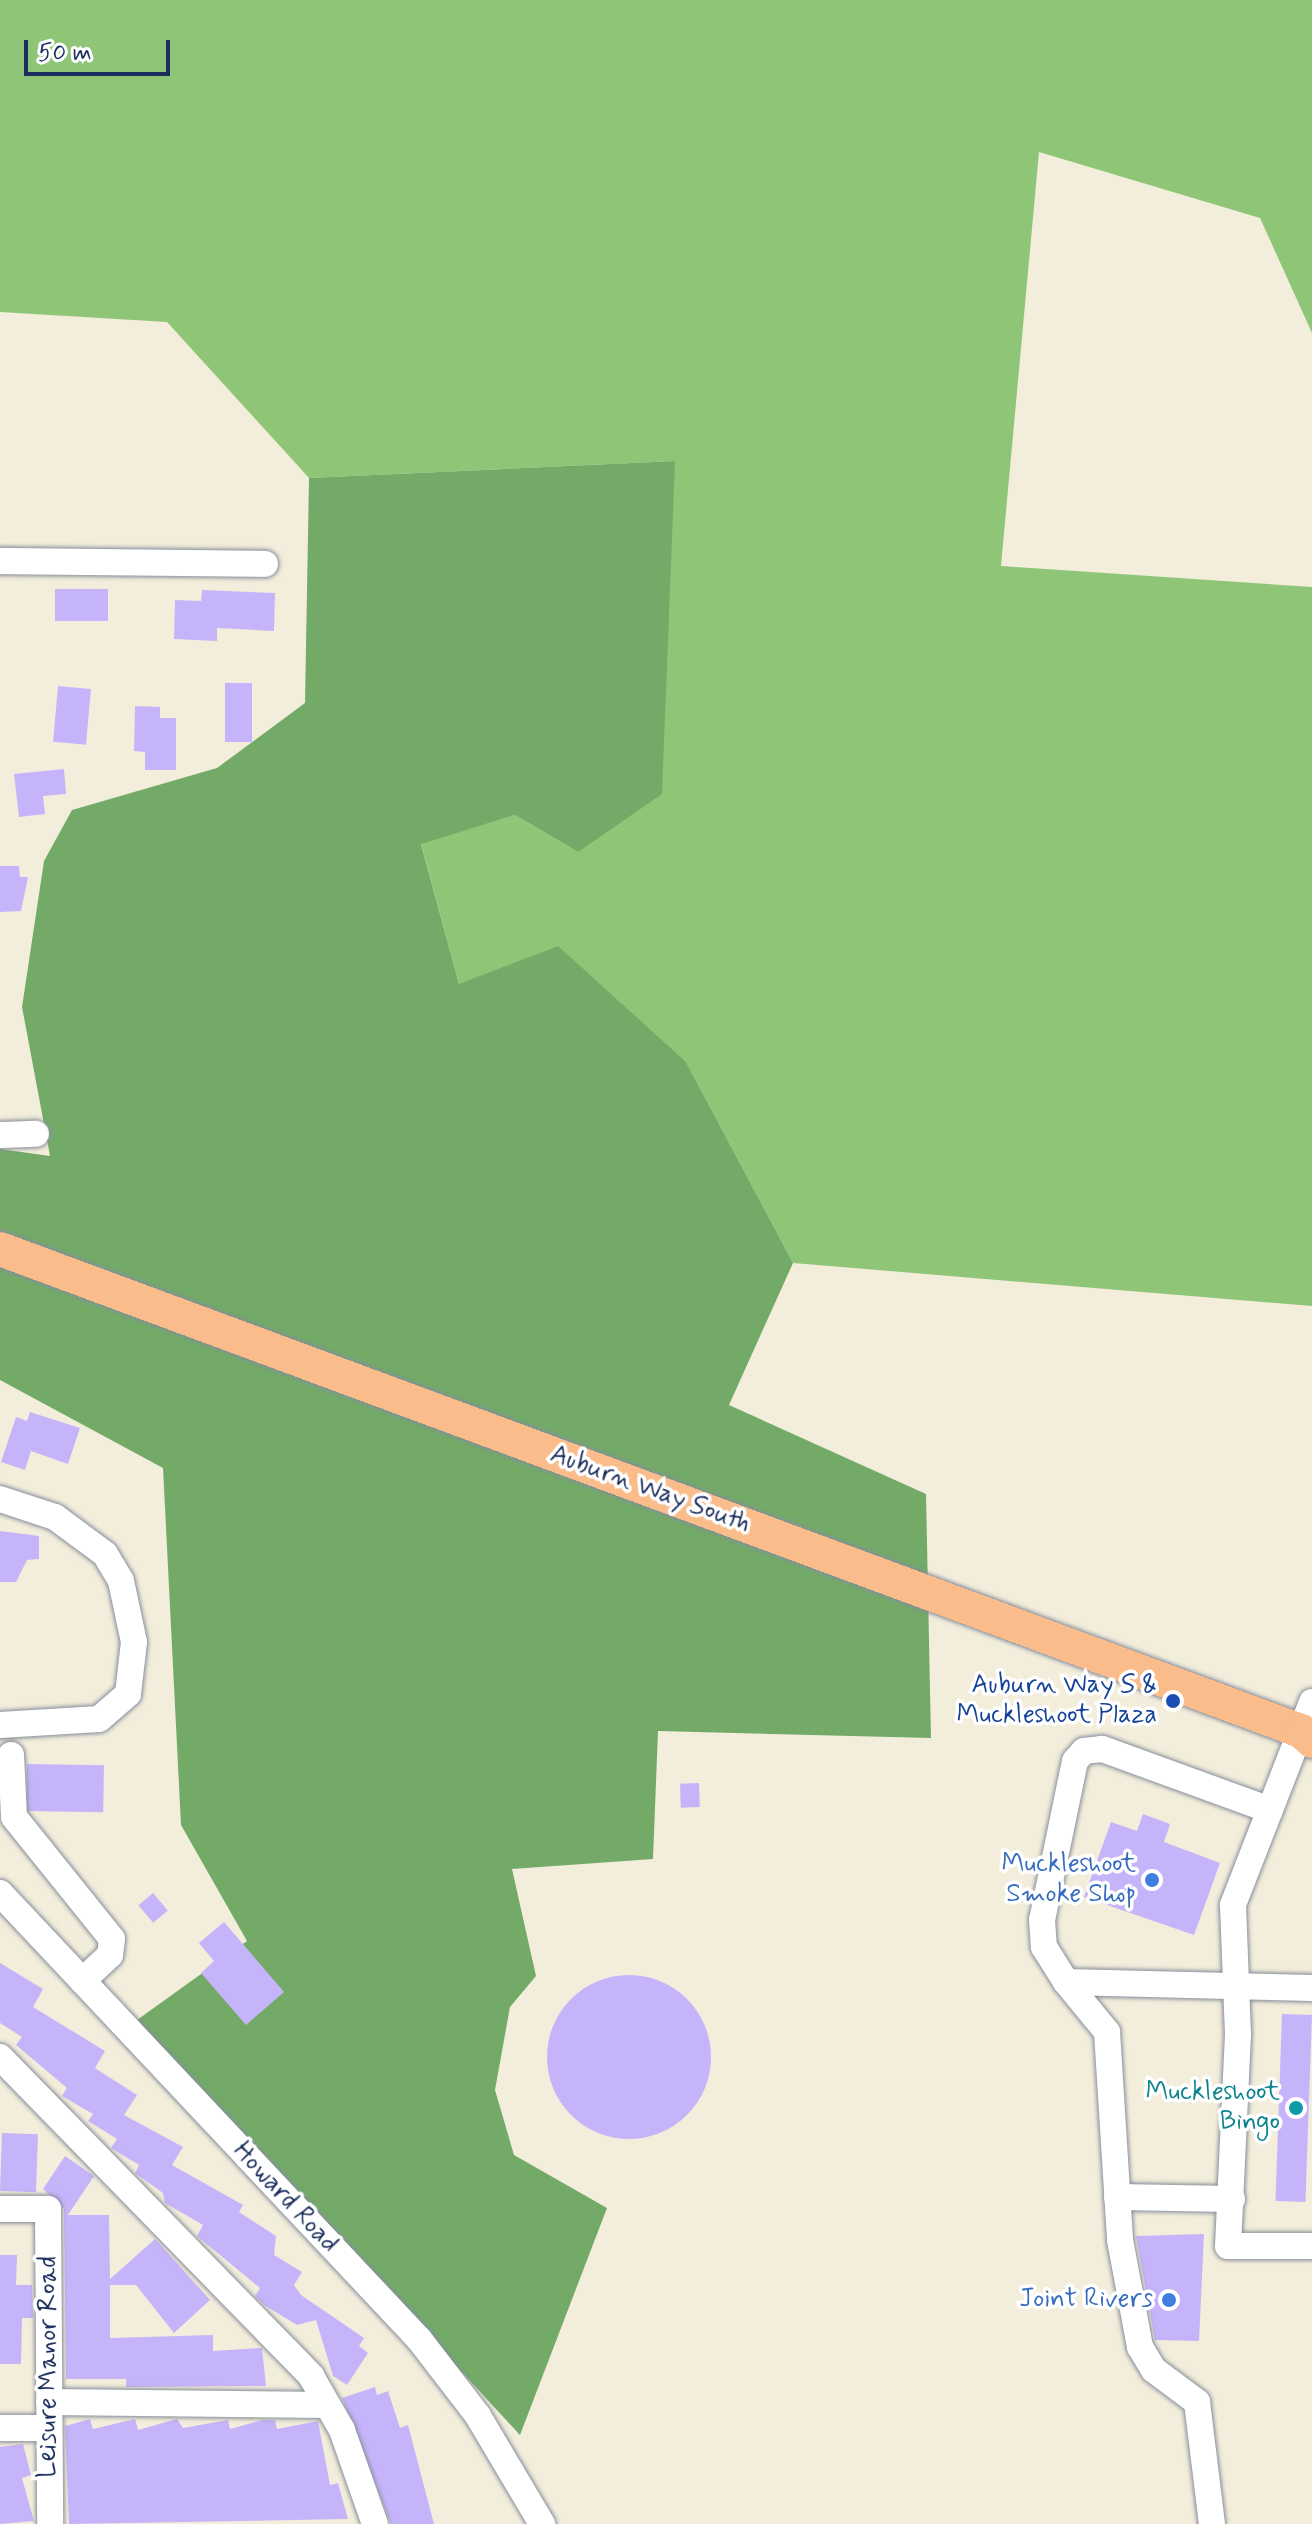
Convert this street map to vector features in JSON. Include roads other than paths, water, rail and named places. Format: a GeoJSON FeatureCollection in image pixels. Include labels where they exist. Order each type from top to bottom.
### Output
{"type":"FeatureCollection","features":[{"type":"Feature","properties":{"kind":"main road","name":"Auburn Way South"},"geometry":{"type":"LineString","coordinates":[[0,1249],[1309,1726]]}},
{"type":"Feature","properties":{"kind":"street"},"geometry":{"type":"LineString","coordinates":[[0,561],[265,564]]}},
{"type":"Feature","properties":{"kind":"street"},"geometry":{"type":"LineString","coordinates":[[0,1135],[36,1134]]}},
{"type":"Feature","properties":{"kind":"street"},"geometry":{"type":"LineString","coordinates":[[0,1499],[55,1517],[105,1554],[121,1581],[134,1642],[128,1694],[99,1719],[0,1725]]}},
{"type":"Feature","properties":{"kind":"street"},"geometry":{"type":"LineString","coordinates":[[1309,1726],[1270,1810],[1233,1905],[1232,2199],[1228,2246],[1312,2246]]}},
{"type":"Feature","properties":{"kind":"street"},"geometry":{"type":"LineString","coordinates":[[1212,2524],[1197,2402],[1154,2370],[1140,2347],[1117,2197],[1107,2032],[1066,1982],[1044,1947],[1042,1920],[1075,1761],[1084,1751],[1102,1749],[1270,1810]]}},
{"type":"Feature","properties":{"kind":"street"},"geometry":{"type":"LineString","coordinates":[[11,1755],[14,1817],[112,1939],[110,1955],[82,1981]]}},
{"type":"Feature","properties":{"kind":"street","name":"Howard Road"},"geometry":{"type":"LineString","coordinates":[[0,1893],[419,2339],[501,2450],[542,2524]]}},
{"type":"Feature","properties":{"kind":"street"},"geometry":{"type":"LineString","coordinates":[[1066,1982],[1312,1988]]}},
{"type":"Feature","properties":{"kind":"street"},"geometry":{"type":"LineString","coordinates":[[0,2057],[294,2357],[327,2405],[375,2524]]}},
{"type":"Feature","properties":{"kind":"street"},"geometry":{"type":"LineString","coordinates":[[1117,2197],[1232,2199]]}},
{"type":"Feature","properties":{"kind":"street","name":"Leisure Manor Road"},"geometry":{"type":"LineString","coordinates":[[0,2209],[48,2209],[50,2524]]}},
{"type":"Feature","properties":{"kind":"street"},"geometry":{"type":"LineString","coordinates":[[0,2428],[49,2415],[327,2405]]}},
{"type":"Feature","properties":{"kind":"place","name":"Auburn Way S & Muckleshoot Plaza"},"geometry":{"type":"Point","coordinates":[1173,1701]}},
{"type":"Feature","properties":{"kind":"place","name":"Muckleshoot Smoke Shop"},"geometry":{"type":"Point","coordinates":[1152,1880]}},
{"type":"Feature","properties":{"kind":"place","name":"Muckleshoot Bingo"},"geometry":{"type":"Point","coordinates":[1296,2108]}},
{"type":"Feature","properties":{"kind":"place","name":"Joint Rivers"},"geometry":{"type":"Point","coordinates":[1169,2300]}}]}
